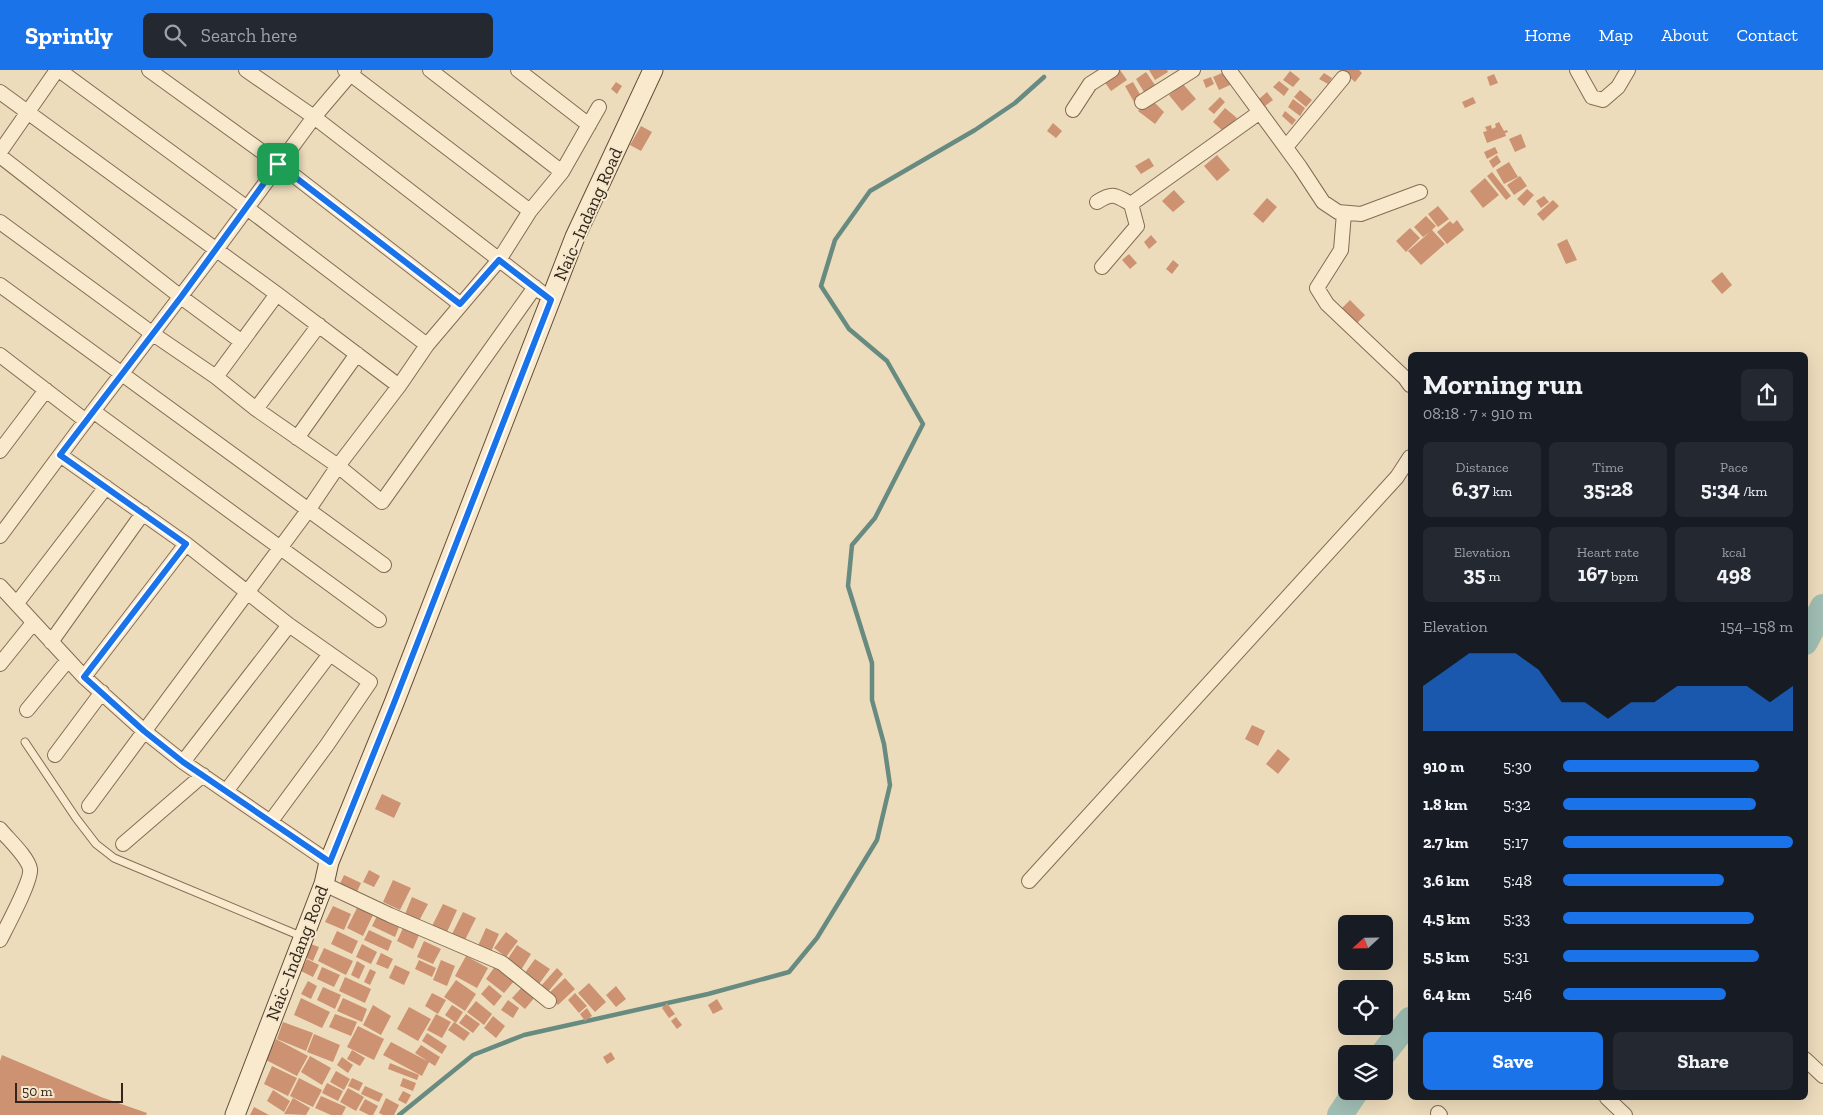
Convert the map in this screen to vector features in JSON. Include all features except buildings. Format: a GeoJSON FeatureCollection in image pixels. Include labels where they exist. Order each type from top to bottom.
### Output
{"type":"FeatureCollection","features":[{"type":"Feature","properties":{"kind":"main road","name":"Naic–Indang Road"},"geometry":{"type":"LineString","coordinates":[[235,1115],[324,884],[330,862],[576,237],[653,70]]}},
{"type":"Feature","properties":{"kind":"street"},"geometry":{"type":"LineString","coordinates":[[0,152],[58,70],[247,208],[427,345]]}},
{"type":"Feature","properties":{"kind":"street"},"geometry":{"type":"LineString","coordinates":[[149,70],[278,164],[460,304]]}},
{"type":"Feature","properties":{"kind":"street"},"geometry":{"type":"LineString","coordinates":[[246,70],[314,117],[551,300]]}},
{"type":"Feature","properties":{"kind":"street"},"geometry":{"type":"LineString","coordinates":[[430,70],[562,172]]}},
{"type":"Feature","properties":{"kind":"street"},"geometry":{"type":"LineString","coordinates":[[518,70],[589,125]]}},
{"type":"Feature","properties":{"kind":"street"},"geometry":{"type":"LineString","coordinates":[[1073,110],[1090,84],[1112,70]]}},
{"type":"Feature","properties":{"kind":"street"},"geometry":{"type":"LineString","coordinates":[[1142,102],[1193,70]]}},
{"type":"Feature","properties":{"kind":"street"},"geometry":{"type":"LineString","coordinates":[[1229,70],[1286,147],[1323,202],[1338,212],[1361,214],[1420,192]]}},
{"type":"Feature","properties":{"kind":"street"},"geometry":{"type":"LineString","coordinates":[[1577,70],[1592,97],[1603,100],[1618,87],[1628,70]]}},
{"type":"Feature","properties":{"kind":"street"},"geometry":{"type":"LineString","coordinates":[[0,536],[181,297],[278,164],[350,72],[530,211]]}},
{"type":"Feature","properties":{"kind":"street"},"geometry":{"type":"LineString","coordinates":[[1286,147],[1343,78]]}},
{"type":"Feature","properties":{"kind":"street"},"geometry":{"type":"LineString","coordinates":[[0,92],[277,294],[399,386]]}},
{"type":"Feature","properties":{"kind":"street"},"geometry":{"type":"LineString","coordinates":[[89,806],[309,509],[338,466],[399,386],[427,345],[499,260],[530,211],[562,172],[599,107]]}},
{"type":"Feature","properties":{"kind":"street"},"geometry":{"type":"LineString","coordinates":[[1131,204],[1260,112]]}},
{"type":"Feature","properties":{"kind":"street"},"geometry":{"type":"LineString","coordinates":[[0,156],[242,342]]}},
{"type":"Feature","properties":{"kind":"street"},"geometry":{"type":"LineString","coordinates":[[1097,202],[1109,195],[1114,195],[1131,204],[1138,226],[1102,267]]}},
{"type":"Feature","properties":{"kind":"street"},"geometry":{"type":"LineString","coordinates":[[1344,213],[1341,250],[1317,288],[1327,304],[1408,383]]}},
{"type":"Feature","properties":{"kind":"street"},"geometry":{"type":"LineString","coordinates":[[0,222],[256,409],[338,466],[382,502],[535,287]]}},
{"type":"Feature","properties":{"kind":"street"},"geometry":{"type":"LineString","coordinates":[[0,285],[384,564]]}},
{"type":"Feature","properties":{"kind":"street"},"geometry":{"type":"LineString","coordinates":[[216,378],[277,294]]}},
{"type":"Feature","properties":{"kind":"street"},"geometry":{"type":"LineString","coordinates":[[256,409],[319,325]]}},
{"type":"Feature","properties":{"kind":"street"},"geometry":{"type":"LineString","coordinates":[[297,438],[357,354]]}},
{"type":"Feature","properties":{"kind":"street"},"geometry":{"type":"LineString","coordinates":[[2,360],[89,416],[379,620]]}},
{"type":"Feature","properties":{"kind":"street"},"geometry":{"type":"LineString","coordinates":[[0,451],[46,390]]}},
{"type":"Feature","properties":{"kind":"street"},"geometry":{"type":"LineString","coordinates":[[60,455],[186,544],[289,625],[370,682],[327,745],[271,821]]}},
{"type":"Feature","properties":{"kind":"street"},"geometry":{"type":"LineString","coordinates":[[1029,881],[1397,477],[1408,460]]}},
{"type":"Feature","properties":{"kind":"street"},"geometry":{"type":"LineString","coordinates":[[17,603],[106,487]]}},
{"type":"Feature","properties":{"kind":"street"},"geometry":{"type":"LineString","coordinates":[[51,642],[143,513]]}},
{"type":"Feature","properties":{"kind":"street"},"geometry":{"type":"LineString","coordinates":[[84,677],[186,544]]}},
{"type":"Feature","properties":{"kind":"street"},"geometry":{"type":"LineString","coordinates":[[0,586],[84,677],[144,731],[183,762],[227,790],[330,862]]}},
{"type":"Feature","properties":{"kind":"street"},"geometry":{"type":"LineString","coordinates":[[0,664],[33,623]]}},
{"type":"Feature","properties":{"kind":"street"},"geometry":{"type":"LineString","coordinates":[[183,762],[289,625]]}},
{"type":"Feature","properties":{"kind":"street"},"geometry":{"type":"LineString","coordinates":[[227,790],[330,654]]}},
{"type":"Feature","properties":{"kind":"street"},"geometry":{"type":"LineString","coordinates":[[28,710],[68,660]]}},
{"type":"Feature","properties":{"kind":"street"},"geometry":{"type":"LineString","coordinates":[[55,756],[102,692]]}},
{"type":"Feature","properties":{"kind":"street"},"geometry":{"type":"LineString","coordinates":[[123,844],[203,775]]}},
{"type":"Feature","properties":{"kind":"street"},"geometry":{"type":"LineString","coordinates":[[0,829],[26,860],[31,870],[28,881],[0,940]]}},
{"type":"Feature","properties":{"kind":"street"},"geometry":{"type":"LineString","coordinates":[[324,884],[390,915],[502,963],[549,1001]]}},
{"type":"Feature","properties":{"kind":"street"},"geometry":{"type":"LineString","coordinates":[[1808,1062],[1823,1076]]}},
{"type":"Feature","properties":{"kind":"street"},"geometry":{"type":"LineString","coordinates":[[1609,1100],[1626,1115]]}},
{"type":"Feature","properties":{"kind":"lane"},"geometry":{"type":"LineString","coordinates":[[25,742],[76,818],[96,844],[114,858],[304,937]]}},
{"type":"Feature","properties":{"kind":"waterway"},"geometry":{"type":"LineString","coordinates":[[399,1115],[473,1055],[524,1035],[708,994],[789,972],[817,938],[877,840],[890,785],[884,744],[872,700],[872,663],[848,586],[852,545],[875,518],[923,424],[887,361],[849,329],[821,286],[835,240],[870,191],[975,130],[1015,103],[1044,77]]}},
{"type":"Feature","properties":{"kind":"waterway"},"geometry":{"type":"LineString","coordinates":[[1808,636],[1823,607]]}},
{"type":"Feature","properties":{"kind":"waterway"},"geometry":{"type":"LineString","coordinates":[[1390,1045],[1408,1023]]}},
{"type":"Feature","properties":{"kind":"waterway"},"geometry":{"type":"LineString","coordinates":[[1340,1115],[1350,1100]]}},
{"type":"Feature","properties":{"kind":"route"},"geometry":{"type":"LineString","coordinates":[[278,164],[460,304],[499,260],[551,300],[330,862],[227,790],[183,762],[144,731],[84,677],[186,544],[60,455],[181,297],[278,164]]}}]}
